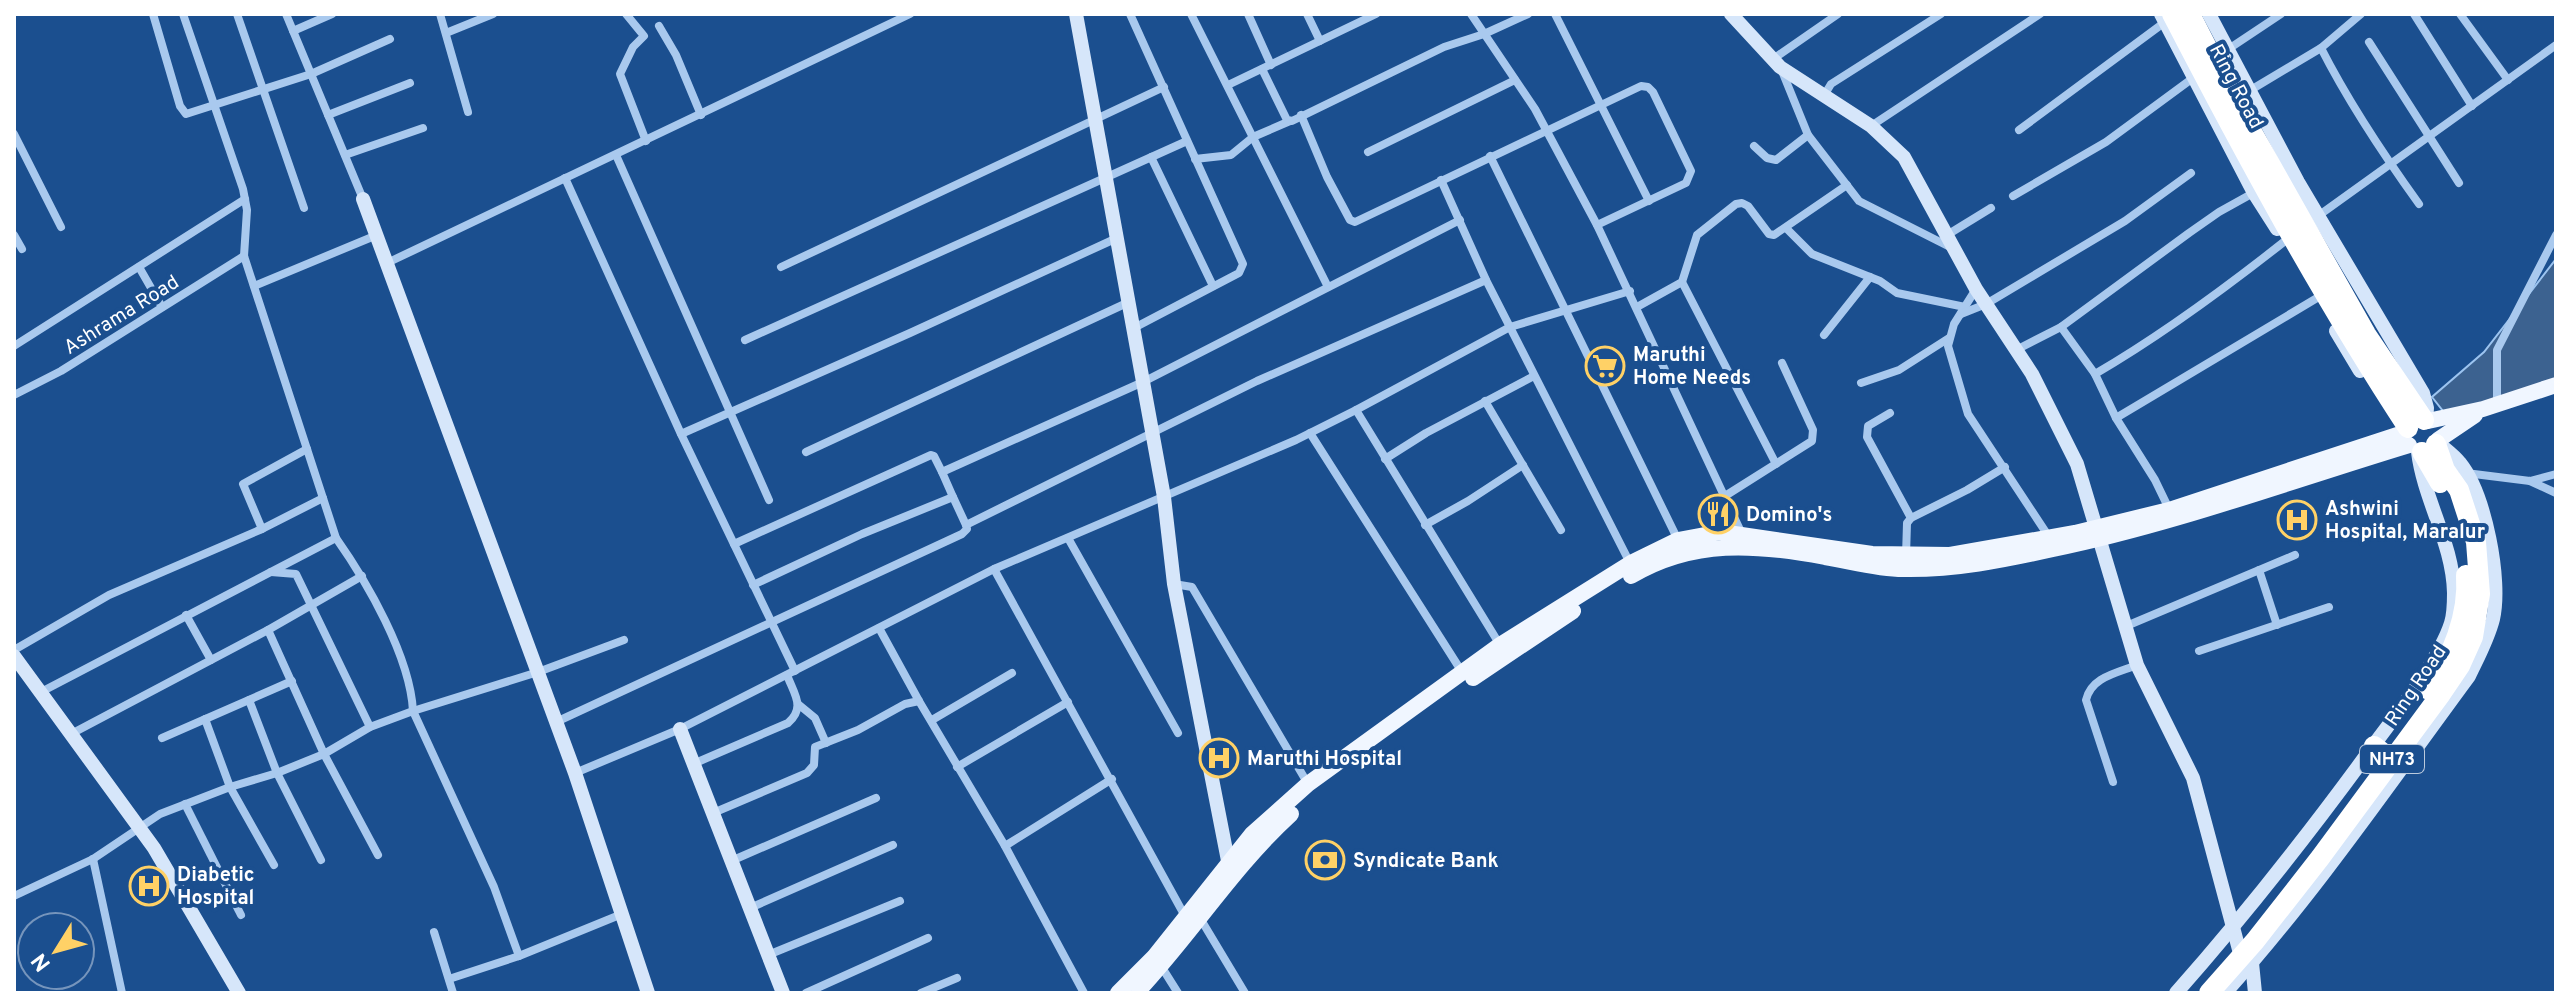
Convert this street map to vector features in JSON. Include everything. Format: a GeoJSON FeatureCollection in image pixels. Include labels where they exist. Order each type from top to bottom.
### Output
{"type":"FeatureCollection","features":[{"type":"Feature","properties":{"kind":"highway","name":"Ring Road"},"geometry":{"type":"LineString","coordinates":[[2173,16],[2214,106],[2260,190],[2348,334],[2422,436],[2462,498],[2486,569],[2473,637],[2460,666],[2375,792],[2294,892],[2196,993]]}},
{"type":"Feature","properties":{"kind":"highway","name":"Ring Road"},"geometry":{"type":"LineString","coordinates":[[2173,16],[2257,124],[2422,436],[2461,535],[2467,590],[2461,625],[2433,684],[2378,749],[2209,993]]}},
{"type":"Feature","properties":{"kind":"main road"},"geometry":{"type":"LineString","coordinates":[[1230,872],[1252,834],[1308,784],[1500,645],[1631,563],[1678,540],[1721,532],[1906,556],[1950,555],[2049,537],[2098,534],[2175,520],[2422,436],[2490,407],[2556,385]]}},
{"type":"Feature","properties":{"kind":"main road"},"geometry":{"type":"LineString","coordinates":[[1118,993],[1194,915],[1230,872],[1275,828],[1347,768],[1468,681],[1589,600],[1640,570],[1706,547],[1739,546],[1900,569],[1954,567],[1998,561],[2422,436]]}},
{"type":"Feature","properties":{"kind":"main road"},"geometry":{"type":"LineString","coordinates":[[1135,993],[1161,966],[1194,915]]}},
{"type":"Feature","properties":{"kind":"street"},"geometry":{"type":"LineString","coordinates":[[153,14],[180,106],[186,114],[311,74],[390,39]]}},
{"type":"Feature","properties":{"kind":"street"},"geometry":{"type":"LineString","coordinates":[[183,14],[245,199],[244,256],[336,538],[362,576],[389,629],[412,696],[413,711],[494,887],[519,956]]}},
{"type":"Feature","properties":{"kind":"street"},"geometry":{"type":"LineString","coordinates":[[237,14],[304,208]]}},
{"type":"Feature","properties":{"kind":"street"},"geometry":{"type":"LineString","coordinates":[[286,14],[377,235],[575,773],[648,993]]}},
{"type":"Feature","properties":{"kind":"street"},"geometry":{"type":"LineString","coordinates":[[293,31],[332,14]]}},
{"type":"Feature","properties":{"kind":"street"},"geometry":{"type":"LineString","coordinates":[[440,14],[468,112]]}},
{"type":"Feature","properties":{"kind":"street"},"geometry":{"type":"LineString","coordinates":[[446,33],[493,14]]}},
{"type":"Feature","properties":{"kind":"street"},"geometry":{"type":"LineString","coordinates":[[626,14],[644,36],[633,47],[620,74],[646,141]]}},
{"type":"Feature","properties":{"kind":"street"},"geometry":{"type":"LineString","coordinates":[[387,263],[910,14]]}},
{"type":"Feature","properties":{"kind":"street"},"geometry":{"type":"LineString","coordinates":[[1076,14],[1153,433],[1174,584],[1230,872]]}},
{"type":"Feature","properties":{"kind":"street"},"geometry":{"type":"LineString","coordinates":[[1130,14],[1243,264],[1239,273],[1132,329]]}},
{"type":"Feature","properties":{"kind":"street"},"geometry":{"type":"LineString","coordinates":[[1191,14],[1328,287]]}},
{"type":"Feature","properties":{"kind":"street"},"geometry":{"type":"LineString","coordinates":[[1248,14],[1266,67],[1290,121]]}},
{"type":"Feature","properties":{"kind":"street"},"geometry":{"type":"LineString","coordinates":[[1307,14],[1320,41]]}},
{"type":"Feature","properties":{"kind":"street"},"geometry":{"type":"LineString","coordinates":[[1228,85],[1320,41],[1360,18],[1376,14]]}},
{"type":"Feature","properties":{"kind":"street"},"geometry":{"type":"LineString","coordinates":[[1471,14],[1547,133],[1597,225],[1743,535]]}},
{"type":"Feature","properties":{"kind":"street"},"geometry":{"type":"LineString","coordinates":[[1195,159],[1231,155],[1253,137],[1444,47],[1484,34],[1528,14]]}},
{"type":"Feature","properties":{"kind":"street"},"geometry":{"type":"LineString","coordinates":[[1555,14],[1649,201]]}},
{"type":"Feature","properties":{"kind":"street"},"geometry":{"type":"LineString","coordinates":[[1777,63],[1838,14]]}},
{"type":"Feature","properties":{"kind":"street"},"geometry":{"type":"LineString","coordinates":[[1825,94],[1831,84],[1941,14]]}},
{"type":"Feature","properties":{"kind":"street"},"geometry":{"type":"LineString","coordinates":[[1871,126],[2040,14]]}},
{"type":"Feature","properties":{"kind":"street"},"geometry":{"type":"LineString","coordinates":[[2209,14],[2249,91],[2257,124],[2318,216],[2423,393],[2427,408],[2422,436]]}},
{"type":"Feature","properties":{"kind":"street"},"geometry":{"type":"LineString","coordinates":[[2227,50],[2281,14]]}},
{"type":"Feature","properties":{"kind":"street"},"geometry":{"type":"LineString","coordinates":[[2249,91],[2321,48],[2361,14]]}},
{"type":"Feature","properties":{"kind":"street"},"geometry":{"type":"LineString","coordinates":[[2414,14],[2472,106]]}},
{"type":"Feature","properties":{"kind":"street"},"geometry":{"type":"LineString","coordinates":[[2460,14],[2508,80]]}},
{"type":"Feature","properties":{"kind":"street"},"geometry":{"type":"LineString","coordinates":[[1737,16],[1777,63],[1871,126],[1904,157],[1976,289],[2032,374],[2077,464],[2137,665],[2193,778],[2255,993]]}},
{"type":"Feature","properties":{"kind":"street"},"geometry":{"type":"LineString","coordinates":[[2019,130],[2173,16],[2193,78],[2214,106]]}},
{"type":"Feature","properties":{"kind":"street"},"geometry":{"type":"LineString","coordinates":[[659,26],[676,55],[701,115]]}},
{"type":"Feature","properties":{"kind":"street"},"geometry":{"type":"LineString","coordinates":[[2369,42],[2459,183]]}},
{"type":"Feature","properties":{"kind":"street"},"geometry":{"type":"LineString","coordinates":[[2318,216],[2556,45]]}},
{"type":"Feature","properties":{"kind":"street"},"geometry":{"type":"LineString","coordinates":[[2321,48],[2391,166],[2419,204]]}},
{"type":"Feature","properties":{"kind":"street"},"geometry":{"type":"LineString","coordinates":[[1777,63],[1808,135],[1864,204],[1950,242]]}},
{"type":"Feature","properties":{"kind":"street"},"geometry":{"type":"LineString","coordinates":[[2013,196],[2106,142],[2193,78]]}},
{"type":"Feature","properties":{"kind":"street"},"geometry":{"type":"LineString","coordinates":[[1368,152],[1515,80]]}},
{"type":"Feature","properties":{"kind":"street"},"geometry":{"type":"LineString","coordinates":[[328,115],[410,83]]}},
{"type":"Feature","properties":{"kind":"street"},"geometry":{"type":"LineString","coordinates":[[1301,115],[1327,177],[1350,220],[1355,222],[1641,86],[1653,92],[1691,171],[1686,183],[1597,225]]}},
{"type":"Feature","properties":{"kind":"street"},"geometry":{"type":"LineString","coordinates":[[781,267],[1164,87]]}},
{"type":"Feature","properties":{"kind":"street"},"geometry":{"type":"LineString","coordinates":[[345,155],[423,128]]}},
{"type":"Feature","properties":{"kind":"street"},"geometry":{"type":"LineString","coordinates":[[14,134],[61,227]]}},
{"type":"Feature","properties":{"kind":"street"},"geometry":{"type":"LineString","coordinates":[[1754,146],[1767,158],[1776,160],[1808,135]]}},
{"type":"Feature","properties":{"kind":"street"},"geometry":{"type":"LineString","coordinates":[[745,340],[1187,141]]}},
{"type":"Feature","properties":{"kind":"street"},"geometry":{"type":"LineString","coordinates":[[616,155],[769,500]]}},
{"type":"Feature","properties":{"kind":"street"},"geometry":{"type":"LineString","coordinates":[[1490,156],[1678,540]]}},
{"type":"Feature","properties":{"kind":"street"},"geometry":{"type":"LineString","coordinates":[[1151,157],[1213,286]]}},
{"type":"Feature","properties":{"kind":"street"},"geometry":{"type":"LineString","coordinates":[[1786,228],[1812,254],[1870,277],[1905,296],[1962,311],[1986,304],[2125,221],[2191,173]]}},
{"type":"Feature","properties":{"kind":"street"},"geometry":{"type":"LineString","coordinates":[[565,178],[681,434],[771,621],[791,673],[798,704],[798,711],[788,723],[693,764]]}},
{"type":"Feature","properties":{"kind":"street"},"geometry":{"type":"LineString","coordinates":[[1441,180],[1486,280],[1631,563]]}},
{"type":"Feature","properties":{"kind":"street"},"geometry":{"type":"LineString","coordinates":[[1637,307],[1682,282],[1697,235],[1736,204],[1748,206],[1769,234],[1779,233],[1847,185]]}},
{"type":"Feature","properties":{"kind":"street"},"geometry":{"type":"LineString","coordinates":[[2016,350],[2061,327],[2199,226],[2260,190],[2317,298],[2380,403],[2396,422],[2459,462],[2467,473],[2491,540],[2486,569]]}},
{"type":"Feature","properties":{"kind":"street"},"geometry":{"type":"LineString","coordinates":[[14,346],[245,199]]}},
{"type":"Feature","properties":{"kind":"street"},"geometry":{"type":"LineString","coordinates":[[1950,242],[1991,208]]}},
{"type":"Feature","properties":{"kind":"street"},"geometry":{"type":"LineString","coordinates":[[942,472],[1143,382],[1460,220]]}},
{"type":"Feature","properties":{"kind":"street"},"geometry":{"type":"LineString","coordinates":[[14,235],[22,249]]}},
{"type":"Feature","properties":{"kind":"street"},"geometry":{"type":"LineString","coordinates":[[254,286],[377,235]]}},
{"type":"Feature","properties":{"kind":"street"},"geometry":{"type":"LineString","coordinates":[[2490,407],[2497,350],[2556,235]]}},
{"type":"Feature","properties":{"kind":"street"},"geometry":{"type":"LineString","coordinates":[[681,434],[1117,238]]}},
{"type":"Feature","properties":{"kind":"street"},"geometry":{"type":"LineString","coordinates":[[2095,374],[2205,304],[2285,241]]}},
{"type":"Feature","properties":{"kind":"street","name":"Ashrama Road"},"geometry":{"type":"LineString","coordinates":[[14,395],[61,371],[244,256]]}},
{"type":"Feature","properties":{"kind":"street"},"geometry":{"type":"LineString","coordinates":[[139,267],[162,307]]}},
{"type":"Feature","properties":{"kind":"street"},"geometry":{"type":"LineString","coordinates":[[1824,335],[1870,277]]}},
{"type":"Feature","properties":{"kind":"street"},"geometry":{"type":"LineString","coordinates":[[966,525],[1257,381],[1486,280]]}},
{"type":"Feature","properties":{"kind":"street"},"geometry":{"type":"LineString","coordinates":[[1682,282],[1776,464]]}},
{"type":"Feature","properties":{"kind":"street"},"geometry":{"type":"LineString","coordinates":[[1976,289],[1962,311],[1948,346],[1968,414],[2049,537]]}},
{"type":"Feature","properties":{"kind":"street"},"geometry":{"type":"LineString","coordinates":[[575,773],[680,729],[994,569],[1310,433],[1510,327],[1630,291]]}},
{"type":"Feature","properties":{"kind":"street"},"geometry":{"type":"LineString","coordinates":[[2116,418],[2317,298]]}},
{"type":"Feature","properties":{"kind":"street"},"geometry":{"type":"LineString","coordinates":[[806,452],[1129,302]]}},
{"type":"Feature","properties":{"kind":"street"},"geometry":{"type":"LineString","coordinates":[[2061,327],[2095,374],[2116,418],[2155,480],[2169,510]]}},
{"type":"Feature","properties":{"kind":"street"},"geometry":{"type":"LineString","coordinates":[[1861,383],[1899,370],[1949,338]]}},
{"type":"Feature","properties":{"kind":"street"},"geometry":{"type":"LineString","coordinates":[[1725,496],[1808,445],[1814,435],[1782,363]]}},
{"type":"Feature","properties":{"kind":"street"},"geometry":{"type":"LineString","coordinates":[[1385,459],[1534,376]]}},
{"type":"Feature","properties":{"kind":"street"},"geometry":{"type":"LineString","coordinates":[[1485,401],[1561,530]]}},
{"type":"Feature","properties":{"kind":"street"},"geometry":{"type":"LineString","coordinates":[[1356,410],[1500,645]]}},
{"type":"Feature","properties":{"kind":"street"},"geometry":{"type":"LineString","coordinates":[[1890,413],[1868,426],[1867,437],[1911,518]]}},
{"type":"Feature","properties":{"kind":"street"},"geometry":{"type":"LineString","coordinates":[[1310,433],[1462,673]]}},
{"type":"Feature","properties":{"kind":"street"},"geometry":{"type":"LineString","coordinates":[[262,529],[243,484],[307,449]]}},
{"type":"Feature","properties":{"kind":"street"},"geometry":{"type":"LineString","coordinates":[[556,722],[962,534],[967,529],[942,472],[931,455],[734,544]]}},
{"type":"Feature","properties":{"kind":"street"},"geometry":{"type":"LineString","coordinates":[[1425,525],[1523,465]]}},
{"type":"Feature","properties":{"kind":"street"},"geometry":{"type":"LineString","coordinates":[[1906,556],[1907,523],[1911,518],[2005,467]]}},
{"type":"Feature","properties":{"kind":"street"},"geometry":{"type":"LineString","coordinates":[[2445,470],[2530,481],[2556,493]]}},
{"type":"Feature","properties":{"kind":"street"},"geometry":{"type":"LineString","coordinates":[[2530,481],[2556,474]]}},
{"type":"Feature","properties":{"kind":"street"},"geometry":{"type":"LineString","coordinates":[[753,585],[862,534],[953,497]]}},
{"type":"Feature","properties":{"kind":"street"},"geometry":{"type":"LineString","coordinates":[[14,650],[109,595],[262,529],[323,498]]}},
{"type":"Feature","properties":{"kind":"street"},"geometry":{"type":"LineString","coordinates":[[41,692],[336,538]]}},
{"type":"Feature","properties":{"kind":"street"},"geometry":{"type":"LineString","coordinates":[[1068,538],[1178,733]]}},
{"type":"Feature","properties":{"kind":"street"},"geometry":{"type":"LineString","coordinates":[[2124,627],[2295,555]]}},
{"type":"Feature","properties":{"kind":"street"},"geometry":{"type":"LineString","coordinates":[[994,569],[1112,779],[1245,993]]}},
{"type":"Feature","properties":{"kind":"street"},"geometry":{"type":"LineString","coordinates":[[2259,570],[2277,625]]}},
{"type":"Feature","properties":{"kind":"street"},"geometry":{"type":"LineString","coordinates":[[269,572],[296,574],[370,727]]}},
{"type":"Feature","properties":{"kind":"street"},"geometry":{"type":"LineString","coordinates":[[71,734],[268,630],[362,576]]}},
{"type":"Feature","properties":{"kind":"street"},"geometry":{"type":"LineString","coordinates":[[1174,584],[1192,587],[1308,784]]}},
{"type":"Feature","properties":{"kind":"street"},"geometry":{"type":"LineString","coordinates":[[2199,651],[2329,607]]}},
{"type":"Feature","properties":{"kind":"street"},"geometry":{"type":"LineString","coordinates":[[186,615],[211,660]]}},
{"type":"Feature","properties":{"kind":"street"},"geometry":{"type":"LineString","coordinates":[[879,628],[1005,846],[1084,993]]}},
{"type":"Feature","properties":{"kind":"street"},"geometry":{"type":"LineString","coordinates":[[268,630],[324,754],[378,855]]}},
{"type":"Feature","properties":{"kind":"street"},"geometry":{"type":"LineString","coordinates":[[14,896],[93,859],[160,814],[324,754],[370,727],[538,672],[624,640]]}},
{"type":"Feature","properties":{"kind":"street"},"geometry":{"type":"LineString","coordinates":[[14,656],[154,848],[239,993]]}},
{"type":"Feature","properties":{"kind":"street"},"geometry":{"type":"LineString","coordinates":[[2113,782],[2086,700],[2088,690],[2093,683],[2137,665]]}},
{"type":"Feature","properties":{"kind":"street"},"geometry":{"type":"LineString","coordinates":[[932,720],[1012,673]]}},
{"type":"Feature","properties":{"kind":"street"},"geometry":{"type":"LineString","coordinates":[[162,738],[292,681]]}},
{"type":"Feature","properties":{"kind":"street"},"geometry":{"type":"LineString","coordinates":[[249,700],[277,773],[321,860]]}},
{"type":"Feature","properties":{"kind":"street"},"geometry":{"type":"LineString","coordinates":[[713,813],[807,773],[814,765],[814,749],[858,730],[905,704],[919,701]]}},
{"type":"Feature","properties":{"kind":"street"},"geometry":{"type":"LineString","coordinates":[[957,767],[1068,702]]}},
{"type":"Feature","properties":{"kind":"street"},"geometry":{"type":"LineString","coordinates":[[798,704],[815,718],[826,743]]}},
{"type":"Feature","properties":{"kind":"street"},"geometry":{"type":"LineString","coordinates":[[205,719],[230,787],[274,865]]}},
{"type":"Feature","properties":{"kind":"street"},"geometry":{"type":"LineString","coordinates":[[680,729],[783,993]]}},
{"type":"Feature","properties":{"kind":"street"},"geometry":{"type":"LineString","coordinates":[[1005,846],[1112,779]]}},
{"type":"Feature","properties":{"kind":"street"},"geometry":{"type":"LineString","coordinates":[[731,861],[876,798]]}},
{"type":"Feature","properties":{"kind":"street"},"geometry":{"type":"LineString","coordinates":[[185,804],[241,915]]}},
{"type":"Feature","properties":{"kind":"street"},"geometry":{"type":"LineString","coordinates":[[750,908],[893,845]]}},
{"type":"Feature","properties":{"kind":"street"},"geometry":{"type":"LineString","coordinates":[[93,859],[122,993]]}},
{"type":"Feature","properties":{"kind":"street"},"geometry":{"type":"LineString","coordinates":[[768,955],[900,901]]}},
{"type":"Feature","properties":{"kind":"street"},"geometry":{"type":"LineString","coordinates":[[449,979],[519,956],[622,914]]}},
{"type":"Feature","properties":{"kind":"street"},"geometry":{"type":"LineString","coordinates":[[434,932],[453,993]]}},
{"type":"Feature","properties":{"kind":"street"},"geometry":{"type":"LineString","coordinates":[[806,993],[928,938]]}},
{"type":"Feature","properties":{"kind":"street"},"geometry":{"type":"LineString","coordinates":[[2176,993],[2242,948]]}},
{"type":"Feature","properties":{"kind":"street"},"geometry":{"type":"LineString","coordinates":[[2225,993],[2242,948]]}},
{"type":"Feature","properties":{"kind":"street"},"geometry":{"type":"LineString","coordinates":[[1161,966],[1178,993]]}},
{"type":"Feature","properties":{"kind":"street"},"geometry":{"type":"LineString","coordinates":[[921,993],[957,978]]}},
{"type":"Feature","properties":{"kind":"water"},"geometry":{"type":"Polygon","coordinates":[[[2556,259],[2556,384],[2447,416],[2432,397],[2484,352],[2556,259]]]}},
{"type":"Feature","properties":{"kind":"place","name":"Maruthi Home Needs"},"geometry":{"type":"Point","coordinates":[1605,366]}},
{"type":"Feature","properties":{"kind":"place","name":"Domino's"},"geometry":{"type":"Point","coordinates":[1718,514]}},
{"type":"Feature","properties":{"kind":"place","name":"Ashwini Hospital, Maralur"},"geometry":{"type":"Point","coordinates":[2297,520]}},
{"type":"Feature","properties":{"kind":"place","name":"Maruthi Hospital"},"geometry":{"type":"Point","coordinates":[1219,758]}},
{"type":"Feature","properties":{"kind":"place","name":"Syndicate Bank"},"geometry":{"type":"Point","coordinates":[1325,860]}},
{"type":"Feature","properties":{"kind":"place","name":"Diabetic Hospital"},"geometry":{"type":"Point","coordinates":[149,886]}}]}
